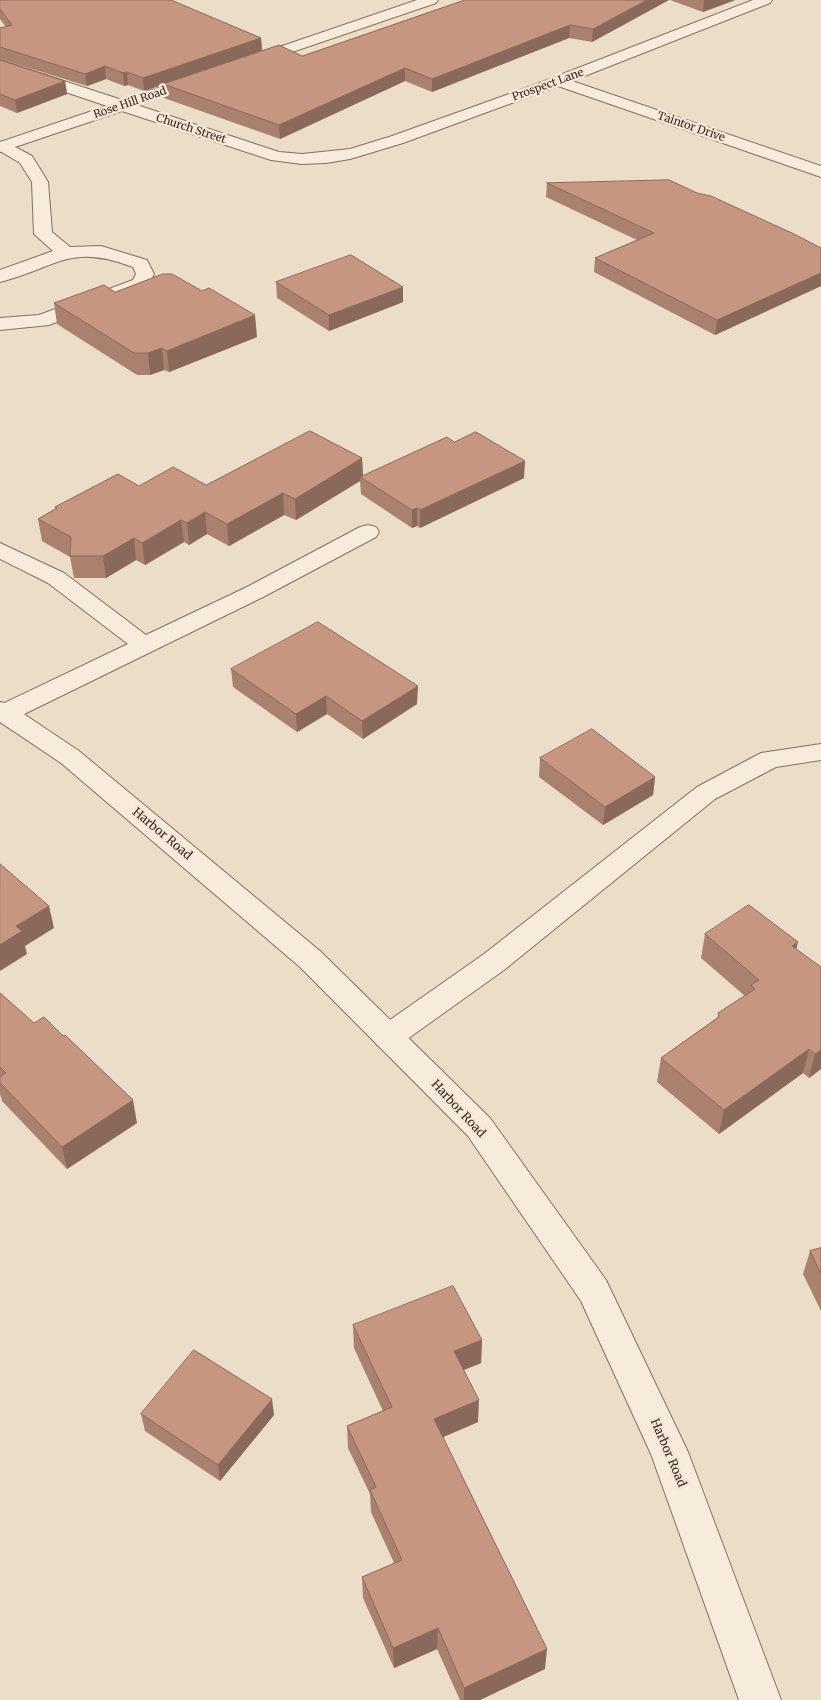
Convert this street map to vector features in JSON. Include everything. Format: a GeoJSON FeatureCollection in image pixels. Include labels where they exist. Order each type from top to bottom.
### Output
{"type":"FeatureCollection","features":[{"type":"Feature","properties":{"kind":"street"},"geometry":{"type":"LineString","coordinates":[[234,68],[431,0]]}},
{"type":"Feature","properties":{"kind":"street","name":"Prospect Lane"},"geometry":{"type":"LineString","coordinates":[[327,158],[364,151],[560,82],[765,0]]}},
{"type":"Feature","properties":{"kind":"street","name":"Church Street"},"geometry":{"type":"LineString","coordinates":[[0,65],[277,157],[292,159],[327,158]]}},
{"type":"Feature","properties":{"kind":"street","name":"Rose Hill Road"},"geometry":{"type":"LineString","coordinates":[[2,147],[215,74]]}},
{"type":"Feature","properties":{"kind":"street","name":"Taintor Drive"},"geometry":{"type":"LineString","coordinates":[[560,82],[821,172]]}},
{"type":"Feature","properties":{"kind":"street"},"geometry":{"type":"LineString","coordinates":[[2,147],[26,160],[40,182],[43,234],[64,251]]}},
{"type":"Feature","properties":{"kind":"street"},"geometry":{"type":"LineString","coordinates":[[0,276],[64,251],[95,249],[117,254],[141,264],[146,274],[140,284],[42,321],[0,324]]}},
{"type":"Feature","properties":{"kind":"street"},"geometry":{"type":"LineString","coordinates":[[2,712],[255,592],[368,532]]}},
{"type":"Feature","properties":{"kind":"street"},"geometry":{"type":"LineString","coordinates":[[0,550],[56,578],[144,645]]}},
{"type":"Feature","properties":{"kind":"street","name":"Harbor Road"},"geometry":{"type":"LineString","coordinates":[[2,712],[70,757],[295,946],[478,1127],[594,1291],[669,1452],[760,1700]]}},
{"type":"Feature","properties":{"kind":"street"},"geometry":{"type":"LineString","coordinates":[[388,1037],[494,962],[706,793],[770,759],[821,752]]}},
{"type":"Feature","properties":{"kind":"building"},"geometry":{"type":"Polygon","coordinates":[[[0,0],[171,0],[261,38],[143,78],[105,66],[85,74],[0,47],[0,28],[12,25],[0,9],[0,0]]]}},
{"type":"Feature","properties":{"kind":"building"},"geometry":{"type":"Polygon","coordinates":[[[465,0],[647,0],[593,29],[570,25],[432,79],[405,68],[279,125],[163,84],[279,45],[302,56],[465,0]]]}},
{"type":"Feature","properties":{"kind":"building"},"geometry":{"type":"Polygon","coordinates":[[[0,60],[65,81],[15,100],[0,94],[0,60]]]}},
{"type":"Feature","properties":{"kind":"building"},"geometry":{"type":"Polygon","coordinates":[[[669,180],[697,193],[711,196],[821,248],[821,273],[717,320],[595,258],[654,233],[547,183],[669,180]]]}},
{"type":"Feature","properties":{"kind":"building"},"geometry":{"type":"Polygon","coordinates":[[[351,255],[403,287],[329,315],[276,282],[351,255]]]}},
{"type":"Feature","properties":{"kind":"building"},"geometry":{"type":"Polygon","coordinates":[[[163,274],[172,274],[202,291],[209,288],[255,315],[167,351],[162,348],[148,353],[134,353],[54,303],[104,285],[115,292],[163,274]]]}},
{"type":"Feature","properties":{"kind":"building"},"geometry":{"type":"Polygon","coordinates":[[[310,431],[362,458],[295,499],[283,493],[227,524],[205,512],[187,523],[181,520],[142,543],[134,538],[103,556],[70,556],[71,537],[38,519],[57,508],[55,507],[118,474],[139,486],[173,467],[206,485],[310,431]]]}},
{"type":"Feature","properties":{"kind":"building"},"geometry":{"type":"Polygon","coordinates":[[[476,432],[525,461],[420,510],[417,508],[412,510],[360,477],[447,437],[454,442],[476,432]]]}},
{"type":"Feature","properties":{"kind":"building"},"geometry":{"type":"Polygon","coordinates":[[[318,622],[418,686],[362,721],[326,696],[296,714],[231,669],[318,622]]]}},
{"type":"Feature","properties":{"kind":"building"},"geometry":{"type":"Polygon","coordinates":[[[592,729],[655,777],[605,807],[540,758],[592,729]]]}},
{"type":"Feature","properties":{"kind":"building"},"geometry":{"type":"Polygon","coordinates":[[[0,864],[49,906],[16,926],[22,931],[0,945],[0,864]]]}},
{"type":"Feature","properties":{"kind":"building"},"geometry":{"type":"Polygon","coordinates":[[[749,905],[798,942],[792,946],[821,967],[821,1050],[815,1054],[809,1049],[724,1110],[661,1058],[719,1017],[718,1013],[755,989],[751,985],[759,980],[705,934],[749,905]]]}},
{"type":"Feature","properties":{"kind":"building"},"geometry":{"type":"Polygon","coordinates":[[[0,993],[34,1023],[44,1017],[133,1100],[62,1147],[0,1083],[0,1077],[6,1073],[0,1067],[0,993]]]}},
{"type":"Feature","properties":{"kind":"building"},"geometry":{"type":"Polygon","coordinates":[[[821,1248],[821,1274],[810,1251],[821,1248]]]}},
{"type":"Feature","properties":{"kind":"building"},"geometry":{"type":"Polygon","coordinates":[[[453,1286],[482,1340],[454,1351],[479,1400],[434,1419],[547,1649],[464,1688],[438,1628],[393,1648],[362,1577],[402,1560],[370,1490],[376,1487],[347,1426],[392,1407],[353,1325],[453,1286]]]}},
{"type":"Feature","properties":{"kind":"building"},"geometry":{"type":"Polygon","coordinates":[[[194,1350],[272,1399],[218,1465],[141,1414],[194,1350]]]}}]}
